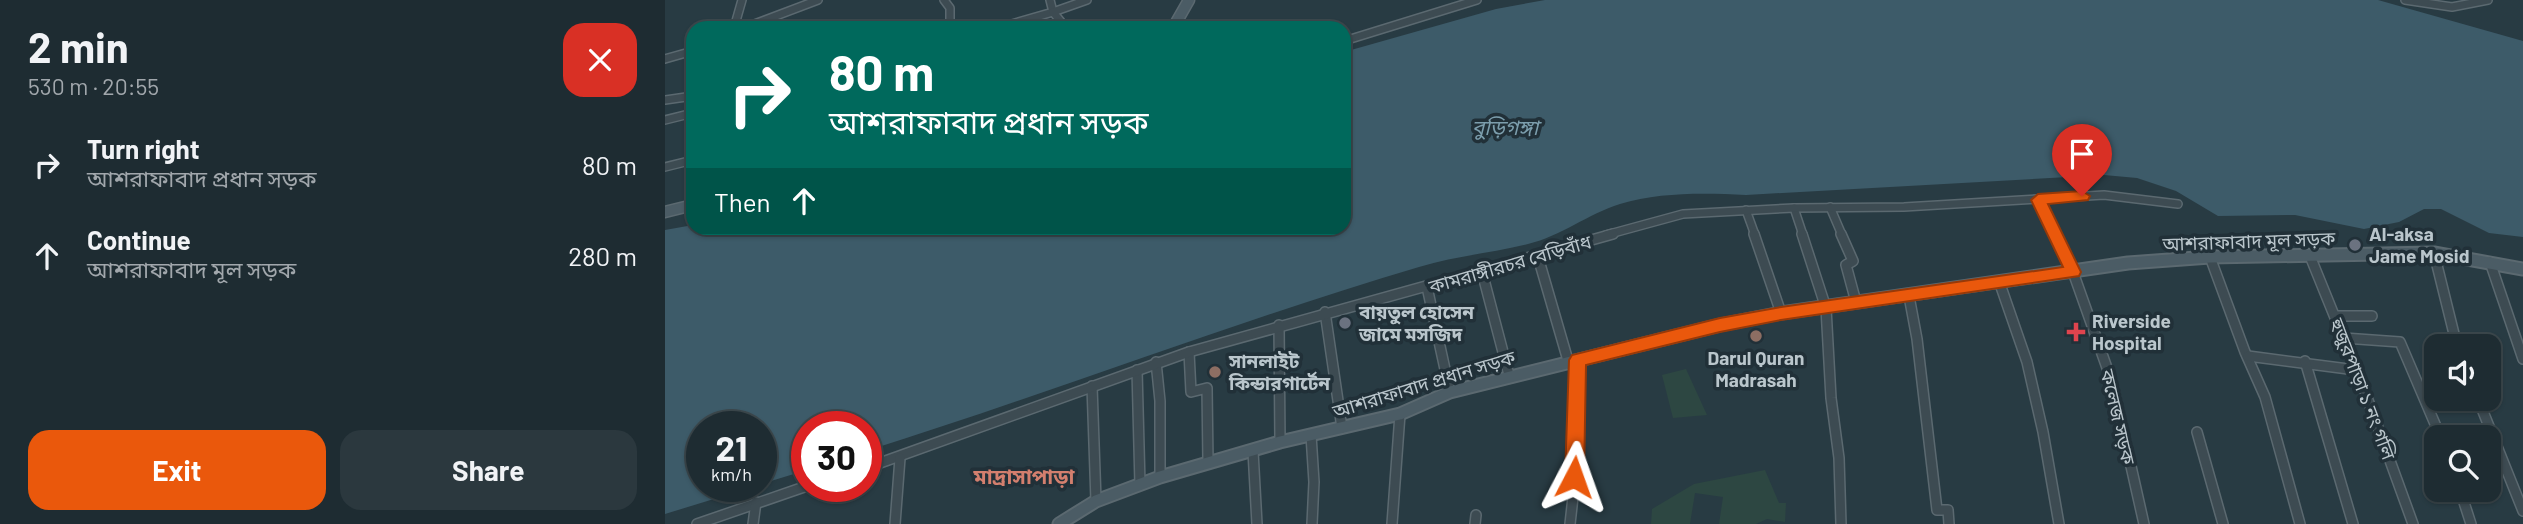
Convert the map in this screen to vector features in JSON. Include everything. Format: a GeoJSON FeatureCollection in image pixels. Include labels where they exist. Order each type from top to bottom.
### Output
{"type":"FeatureCollection","features":[{"type":"Feature","properties":{"kind":"street"},"geometry":{"type":"LineString","coordinates":[[736,21],[742,0]]}},
{"type":"Feature","properties":{"kind":"street"},"geometry":{"type":"LineString","coordinates":[[762,21],[818,0]]}},
{"type":"Feature","properties":{"kind":"street"},"geometry":{"type":"LineString","coordinates":[[944,0],[950,8],[950,21]]}},
{"type":"Feature","properties":{"kind":"street"},"geometry":{"type":"LineString","coordinates":[[1050,0],[1053,12],[1060,21]]}},
{"type":"Feature","properties":{"kind":"street"},"geometry":{"type":"LineString","coordinates":[[1023,21],[1087,0]]}},
{"type":"Feature","properties":{"kind":"street"},"geometry":{"type":"LineString","coordinates":[[1177,21],[1189,0]]}},
{"type":"Feature","properties":{"kind":"street"},"geometry":{"type":"LineString","coordinates":[[1351,39],[1477,0]]}},
{"type":"Feature","properties":{"kind":"street"},"geometry":{"type":"LineString","coordinates":[[2405,0],[2452,7],[2488,0]]}},
{"type":"Feature","properties":{"kind":"street"},"geometry":{"type":"LineString","coordinates":[[665,59],[686,53]]}},
{"type":"Feature","properties":{"kind":"street"},"geometry":{"type":"LineString","coordinates":[[665,100],[686,97]]}},
{"type":"Feature","properties":{"kind":"street"},"geometry":{"type":"LineString","coordinates":[[665,120],[686,115]]}},
{"type":"Feature","properties":{"kind":"street"},"geometry":{"type":"LineString","coordinates":[[665,167],[686,162]]}},
{"type":"Feature","properties":{"kind":"street","name":"কামরাঙ্গীরচর বেড়িবাঁধ"},"geometry":{"type":"LineString","coordinates":[[882,463],[1156,362],[1325,312],[1538,257],[1683,214],[1794,208],[1904,207],[2104,194],[2178,204]]}},
{"type":"Feature","properties":{"kind":"street","name":"কলেজ সড়ক"},"geometry":{"type":"LineString","coordinates":[[2038,200],[2073,272],[2112,382],[2144,524]]}},
{"type":"Feature","properties":{"kind":"street"},"geometry":{"type":"LineString","coordinates":[[665,212],[686,207]]}},
{"type":"Feature","properties":{"kind":"street"},"geometry":{"type":"LineString","coordinates":[[1830,207],[1853,261],[1846,265],[1856,302]]}},
{"type":"Feature","properties":{"kind":"street"},"geometry":{"type":"LineString","coordinates":[[1794,208],[1826,308],[1831,398],[1839,458],[1841,524]]}},
{"type":"Feature","properties":{"kind":"street"},"geometry":{"type":"LineString","coordinates":[[1746,210],[1781,313]]}},
{"type":"Feature","properties":{"kind":"street"},"geometry":{"type":"LineString","coordinates":[[2434,253],[2454,334]]}},
{"type":"Feature","properties":{"kind":"street","name":"আশরাফাবাদ মূল সড়ক"},"geometry":{"type":"LineString","coordinates":[[1976,287],[2128,263],[2210,257],[2434,253],[2523,269]]}},
{"type":"Feature","properties":{"kind":"street","name":"হুজুরপাড়া ১ নং গলি"},"geometry":{"type":"LineString","coordinates":[[2310,256],[2344,338],[2347,353],[2370,401],[2413,524]]}},
{"type":"Feature","properties":{"kind":"street"},"geometry":{"type":"LineString","coordinates":[[1538,257],[1573,362],[1577,461],[1570,524]]}},
{"type":"Feature","properties":{"kind":"street"},"geometry":{"type":"LineString","coordinates":[[2210,257],[2265,397],[2300,524]]}},
{"type":"Feature","properties":{"kind":"street"},"geometry":{"type":"LineString","coordinates":[[2490,261],[2523,359]]}},
{"type":"Feature","properties":{"kind":"street"},"geometry":{"type":"LineString","coordinates":[[1482,272],[1509,375]]}},
{"type":"Feature","properties":{"kind":"street"},"geometry":{"type":"LineString","coordinates":[[2000,284],[2027,362],[2043,432],[2059,524]]}},
{"type":"Feature","properties":{"kind":"street"},"geometry":{"type":"LineString","coordinates":[[1427,287],[1450,392]]}},
{"type":"Feature","properties":{"kind":"street","name":"আশরাফাবাদ প্রধান সড়ক"},"geometry":{"type":"LineString","coordinates":[[1059,524],[1095,501],[1160,477],[1280,442],[1399,414],[1450,392],[1509,375],[1781,313],[1976,287]]}},
{"type":"Feature","properties":{"kind":"street"},"geometry":{"type":"LineString","coordinates":[[1909,296],[1917,339],[1937,510],[1948,510],[1949,524]]}},
{"type":"Feature","properties":{"kind":"street"},"geometry":{"type":"LineString","coordinates":[[1325,312],[1342,428]]}},
{"type":"Feature","properties":{"kind":"street"},"geometry":{"type":"LineString","coordinates":[[2335,316],[2372,316]]}},
{"type":"Feature","properties":{"kind":"street"},"geometry":{"type":"LineString","coordinates":[[1279,325],[1280,442]]}},
{"type":"Feature","properties":{"kind":"street"},"geometry":{"type":"LineString","coordinates":[[2344,338],[2400,342],[2435,425]]}},
{"type":"Feature","properties":{"kind":"street"},"geometry":{"type":"LineString","coordinates":[[1189,352],[1191,392],[1207,388],[1209,462]]}},
{"type":"Feature","properties":{"kind":"street"},"geometry":{"type":"LineString","coordinates":[[2248,356],[2305,361],[2356,370]]}},
{"type":"Feature","properties":{"kind":"street"},"geometry":{"type":"LineString","coordinates":[[2305,361],[2353,524]]}},
{"type":"Feature","properties":{"kind":"street"},"geometry":{"type":"LineString","coordinates":[[1156,362],[1160,401],[1160,477]]}},
{"type":"Feature","properties":{"kind":"street"},"geometry":{"type":"LineString","coordinates":[[1137,370],[1140,485]]}},
{"type":"Feature","properties":{"kind":"street"},"geometry":{"type":"LineString","coordinates":[[1092,386],[1095,501]]}},
{"type":"Feature","properties":{"kind":"street"},"geometry":{"type":"LineString","coordinates":[[2483,411],[2523,511]]}},
{"type":"Feature","properties":{"kind":"street"},"geometry":{"type":"LineString","coordinates":[[1392,524],[1399,414]]}},
{"type":"Feature","properties":{"kind":"street"},"geometry":{"type":"LineString","coordinates":[[2197,432],[2223,524]]}},
{"type":"Feature","properties":{"kind":"street"},"geometry":{"type":"LineString","coordinates":[[1311,435],[1314,482],[1312,524]]}},
{"type":"Feature","properties":{"kind":"street"},"geometry":{"type":"LineString","coordinates":[[1252,451],[1257,524]]}},
{"type":"Feature","properties":{"kind":"street"},"geometry":{"type":"LineString","coordinates":[[895,524],[900,458]]}},
{"type":"Feature","properties":{"kind":"street"},"geometry":{"type":"LineString","coordinates":[[697,524],[757,502]]}},
{"type":"Feature","properties":{"kind":"street"},"geometry":{"type":"LineString","coordinates":[[753,524],[757,502]]}},
{"type":"Feature","properties":{"kind":"street"},"geometry":{"type":"LineString","coordinates":[[2464,502],[2471,524]]}},
{"type":"Feature","properties":{"kind":"green space"},"geometry":{"type":"Polygon","coordinates":[[[1686,369],[1707,415],[1673,418],[1662,375],[1686,369]]]}},
{"type":"Feature","properties":{"kind":"green space"},"geometry":{"type":"Polygon","coordinates":[[[1765,470],[1779,503],[1786,503],[1785,522],[1767,519],[1756,524],[1719,524],[1723,497],[1695,493],[1690,524],[1651,524],[1652,509],[1694,484],[1765,470]]]}},
{"type":"Feature","properties":{"kind":"water","name":"বুড়িগঙ্গা"},"geometry":{"type":"Polygon","coordinates":[[[1545,0],[2378,0],[2523,41],[2523,237],[2489,233],[2441,209],[2424,209],[2399,222],[2364,229],[2295,215],[2218,216],[2176,191],[2137,178],[2104,175],[1746,195],[1651,197],[1608,208],[1540,240],[1433,263],[1349,288],[882,446],[882,411],[791,411],[791,475],[777,479],[777,411],[686,411],[686,502],[704,502],[665,514],[665,230],[686,226],[686,235],[1351,235],[1351,50],[1496,9],[1545,0]]]}},
{"type":"Feature","properties":{"kind":"place","name":"Al-aksa Jame Mosid"},"geometry":{"type":"Point","coordinates":[2355,245]}},
{"type":"Feature","properties":{"kind":"place","name":"বায়তুল হোসেন জামে মসজিদ"},"geometry":{"type":"Point","coordinates":[1345,323]}},
{"type":"Feature","properties":{"kind":"place","name":"Riverside Hospital"},"geometry":{"type":"Point","coordinates":[2076,332]}},
{"type":"Feature","properties":{"kind":"place","name":"Darul Quran Madrasah"},"geometry":{"type":"Point","coordinates":[1756,336]}},
{"type":"Feature","properties":{"kind":"place","name":"সানলাইট কিন্ডারগার্টেন"},"geometry":{"type":"Point","coordinates":[1215,372]}},
{"type":"Feature","properties":{"kind":"district","name":"মাদ্রাসাপাড়া"},"geometry":{"type":"Point","coordinates":[1024,477]}},
{"type":"Feature","properties":{"kind":"route"},"geometry":{"type":"LineString","coordinates":[[1574,477],[1577,461],[1578,360],[1781,313],[2073,272],[2038,200],[2082,196]]}}]}
